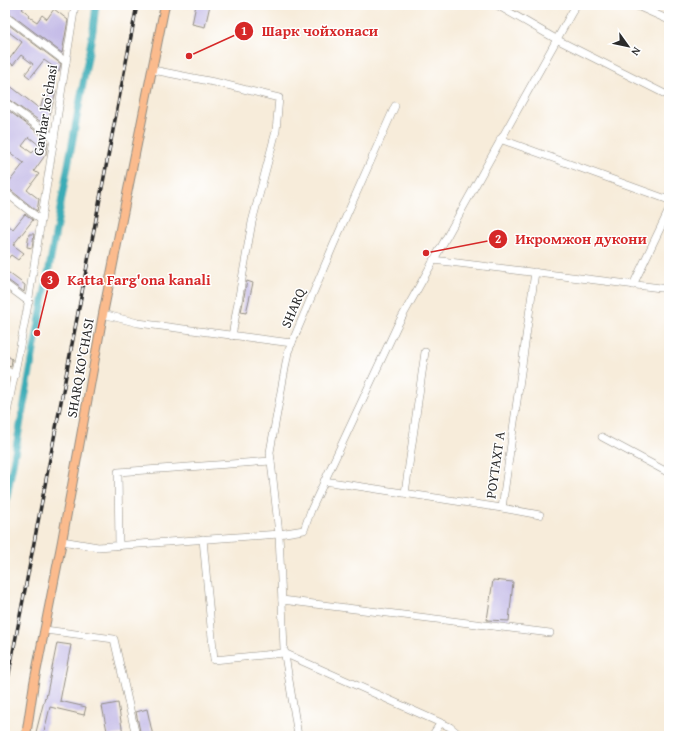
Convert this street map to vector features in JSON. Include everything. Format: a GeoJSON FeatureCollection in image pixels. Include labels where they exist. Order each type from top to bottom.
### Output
{"type":"FeatureCollection","features":[{"type":"Feature","properties":{"kind":"main road","name":"SHARQ KO'CHASI"},"geometry":{"type":"LineString","coordinates":[[26,736],[34,683],[62,541],[103,314],[165,5]]}},
{"type":"Feature","properties":{"kind":"street","name":"Gavhar koʻchasi"},"geometry":{"type":"LineString","coordinates":[[5,424],[29,302],[75,5]]}},
{"type":"Feature","properties":{"kind":"street"},"geometry":{"type":"LineString","coordinates":[[497,5],[556,40],[669,96]]}},
{"type":"Feature","properties":{"kind":"street"},"geometry":{"type":"LineString","coordinates":[[62,541],[98,547],[279,534],[304,530],[324,481],[397,326],[576,5]]}},
{"type":"Feature","properties":{"kind":"street"},"geometry":{"type":"LineString","coordinates":[[635,5],[669,20]]}},
{"type":"Feature","properties":{"kind":"street"},"geometry":{"type":"LineString","coordinates":[[5,16],[66,62]]}},
{"type":"Feature","properties":{"kind":"street"},"geometry":{"type":"LineString","coordinates":[[153,70],[219,83],[279,98],[276,131],[252,222],[232,336]]}},
{"type":"Feature","properties":{"kind":"street"},"geometry":{"type":"LineString","coordinates":[[5,102],[54,138]]}},
{"type":"Feature","properties":{"kind":"street","name":"SHARQ"},"geometry":{"type":"LineString","coordinates":[[298,736],[284,653],[279,534],[270,452],[288,352],[395,106]]}},
{"type":"Feature","properties":{"kind":"street"},"geometry":{"type":"LineString","coordinates":[[500,140],[669,200]]}},
{"type":"Feature","properties":{"kind":"street"},"geometry":{"type":"LineString","coordinates":[[5,192],[42,220]]}},
{"type":"Feature","properties":{"kind":"street"},"geometry":{"type":"LineString","coordinates":[[633,285],[669,210]]}},
{"type":"Feature","properties":{"kind":"street"},"geometry":{"type":"LineString","coordinates":[[433,260],[669,290]]}},
{"type":"Feature","properties":{"kind":"street","name":"POYTAXT A"},"geometry":{"type":"LineString","coordinates":[[324,481],[502,508],[535,272]]}},
{"type":"Feature","properties":{"kind":"street"},"geometry":{"type":"LineString","coordinates":[[5,284],[29,302]]}},
{"type":"Feature","properties":{"kind":"street"},"geometry":{"type":"LineString","coordinates":[[103,314],[138,323],[292,343]]}},
{"type":"Feature","properties":{"kind":"street"},"geometry":{"type":"LineString","coordinates":[[405,493],[425,352]]}},
{"type":"Feature","properties":{"kind":"street"},"geometry":{"type":"LineString","coordinates":[[5,370],[14,374]]}},
{"type":"Feature","properties":{"kind":"street"},"geometry":{"type":"LineString","coordinates":[[602,437],[669,473]]}},
{"type":"Feature","properties":{"kind":"street"},"geometry":{"type":"LineString","coordinates":[[119,546],[118,472],[271,461]]}},
{"type":"Feature","properties":{"kind":"street"},"geometry":{"type":"LineString","coordinates":[[502,508],[540,515]]}},
{"type":"Feature","properties":{"kind":"street"},"geometry":{"type":"LineString","coordinates":[[203,540],[214,660],[284,653],[440,724],[450,727],[461,736]]}},
{"type":"Feature","properties":{"kind":"street"},"geometry":{"type":"LineString","coordinates":[[282,600],[550,633]]}},
{"type":"Feature","properties":{"kind":"street"},"geometry":{"type":"LineString","coordinates":[[45,630],[114,639],[136,736]]}},
{"type":"Feature","properties":{"kind":"street"},"geometry":{"type":"LineString","coordinates":[[432,736],[440,724]]}},
{"type":"Feature","properties":{"kind":"building"},"geometry":{"type":"Polygon","coordinates":[[[5,5],[26,5],[22,9],[30,15],[28,16],[37,22],[42,15],[47,19],[54,9],[68,20],[62,53],[5,11],[5,5]]]}},
{"type":"Feature","properties":{"kind":"building"},"geometry":{"type":"Polygon","coordinates":[[[196,5],[210,5],[205,27],[192,24],[196,5]]]}},
{"type":"Feature","properties":{"kind":"building"},"geometry":{"type":"Polygon","coordinates":[[[5,22],[61,64],[59,71],[44,60],[30,78],[25,74],[33,64],[21,55],[13,65],[8,61],[22,42],[5,29],[5,22]]]}},
{"type":"Feature","properties":{"kind":"building"},"geometry":{"type":"Polygon","coordinates":[[[9,85],[40,109],[43,99],[47,101],[50,90],[56,91],[47,126],[5,97],[5,86],[7,87],[9,85]]]}},
{"type":"Feature","properties":{"kind":"building"},"geometry":{"type":"Polygon","coordinates":[[[5,108],[44,137],[48,142],[46,154],[34,171],[39,174],[27,190],[39,199],[37,211],[5,187],[5,179],[9,182],[24,163],[5,149],[5,108]],[[29,137],[22,146],[32,153],[39,145],[29,137]]]}},
{"type":"Feature","properties":{"kind":"building"},"geometry":{"type":"Polygon","coordinates":[[[25,214],[33,220],[13,245],[24,253],[18,260],[11,255],[5,262],[5,223],[13,229],[25,214]]]}},
{"type":"Feature","properties":{"kind":"building"},"geometry":{"type":"Polygon","coordinates":[[[29,234],[34,234],[32,248],[27,247],[29,234]]]}},
{"type":"Feature","properties":{"kind":"building"},"geometry":{"type":"Polygon","coordinates":[[[5,270],[25,285],[24,292],[5,278],[5,270]]]}},
{"type":"Feature","properties":{"kind":"building"},"geometry":{"type":"Polygon","coordinates":[[[247,281],[253,283],[246,313],[241,312],[247,281]]]}},
{"type":"Feature","properties":{"kind":"building"},"geometry":{"type":"Polygon","coordinates":[[[5,354],[12,359],[11,367],[5,365],[5,354]]]}},
{"type":"Feature","properties":{"kind":"building"},"geometry":{"type":"Polygon","coordinates":[[[493,580],[513,582],[509,621],[487,620],[493,580]]]}},
{"type":"Feature","properties":{"kind":"building"},"geometry":{"type":"Polygon","coordinates":[[[57,643],[71,645],[60,701],[86,707],[84,715],[50,707],[43,736],[35,736],[45,697],[46,698],[57,643]]]}},
{"type":"Feature","properties":{"kind":"building"},"geometry":{"type":"Polygon","coordinates":[[[118,703],[123,734],[108,736],[102,706],[118,703]]]}},
{"type":"Feature","properties":{"kind":"building"},"geometry":{"type":"Polygon","coordinates":[[[147,709],[153,736],[141,736],[136,712],[147,709]]]}},
{"type":"Feature","properties":{"kind":"waterway"},"geometry":{"type":"LineString","coordinates":[[5,507],[93,30],[96,5]]}},
{"type":"Feature","properties":{"kind":"railway"},"geometry":{"type":"LineString","coordinates":[[5,694],[137,5]]}},
{"type":"Feature","properties":{"kind":"place","name":"Шарк чойхонаси"},"geometry":{"type":"Point","coordinates":[189,56]}},
{"type":"Feature","properties":{"kind":"place","name":"Икромжон дукони"},"geometry":{"type":"Point","coordinates":[426,253]}},
{"type":"Feature","properties":{"kind":"place","name":"Katta Farg'ona kanali"},"geometry":{"type":"Point","coordinates":[37,333]}}]}
